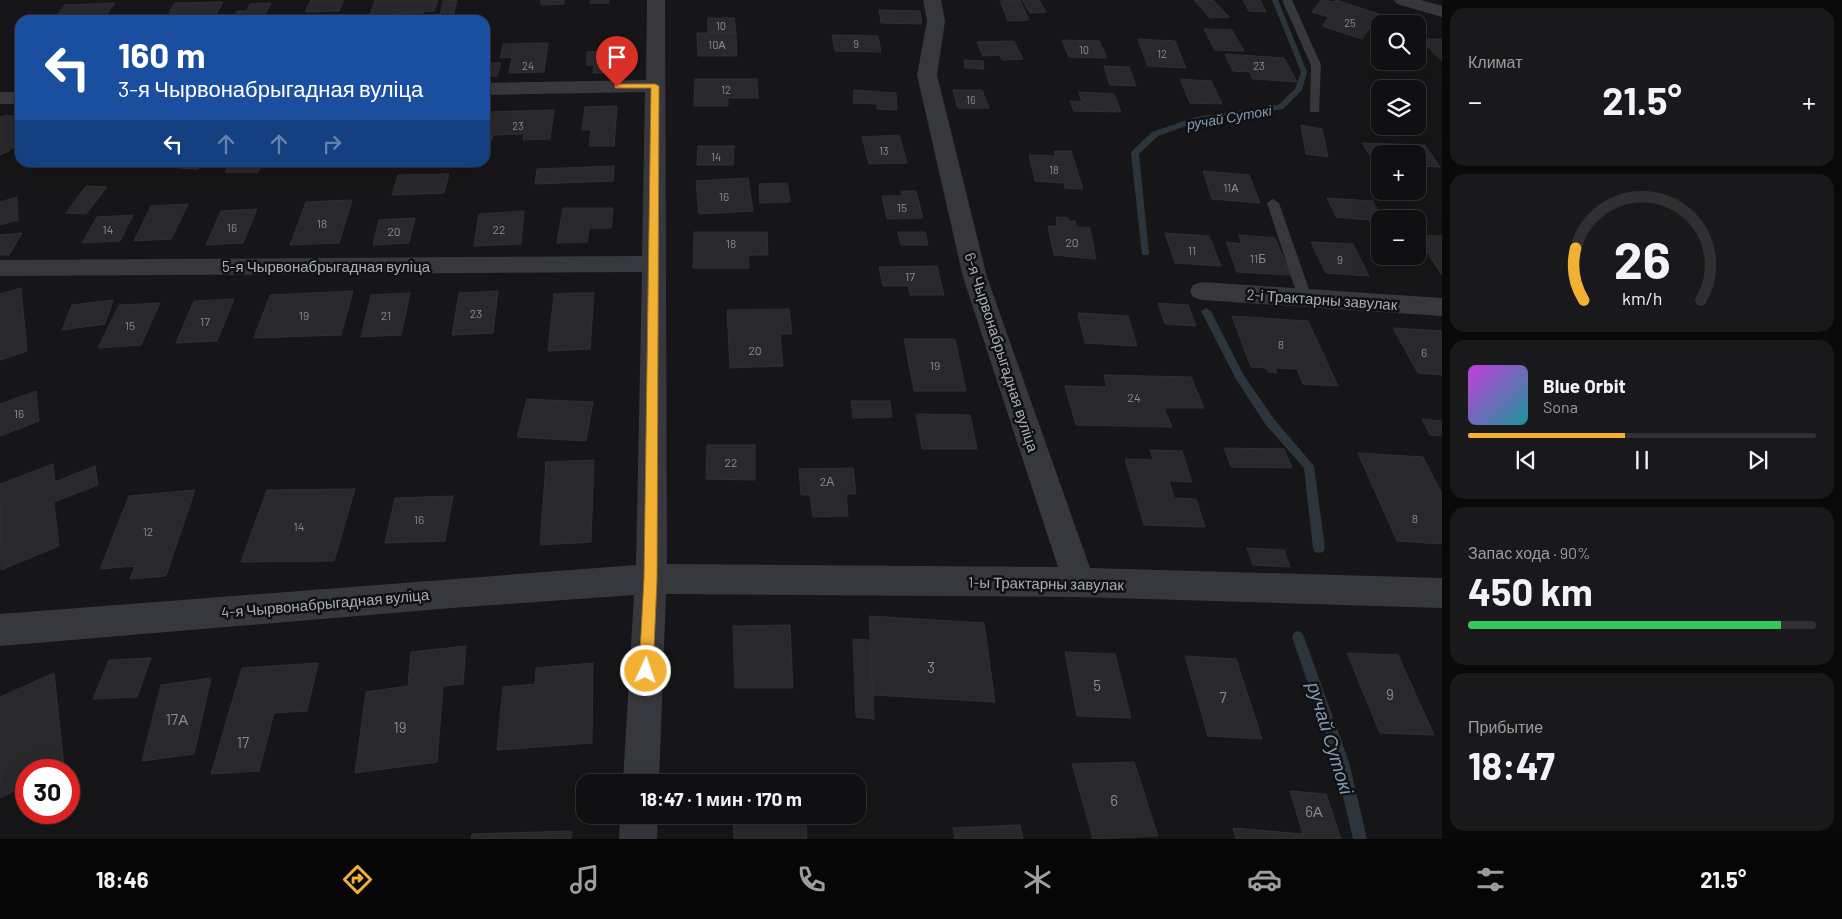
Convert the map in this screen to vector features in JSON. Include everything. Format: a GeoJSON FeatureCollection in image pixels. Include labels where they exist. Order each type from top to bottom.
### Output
{"type":"FeatureCollection","features":[{"type":"Feature","properties":{"kind":"street"},"geometry":{"type":"LineString","coordinates":[[641,774],[650,579],[656,0]]}},
{"type":"Feature","properties":{"kind":"street","name":"6-я Чырвонабрыгадная вуліца"},"geometry":{"type":"LineString","coordinates":[[932,0],[936,21],[927,75],[975,277],[1080,582]]}},
{"type":"Feature","properties":{"kind":"street"},"geometry":{"type":"LineString","coordinates":[[1403,0],[1442,12]]}},
{"type":"Feature","properties":{"kind":"street"},"geometry":{"type":"LineString","coordinates":[[490,89],[655,86]]}},
{"type":"Feature","properties":{"kind":"street"},"geometry":{"type":"LineString","coordinates":[[0,98],[15,98]]}},
{"type":"Feature","properties":{"kind":"street","name":"5-я Чырвонабрыгадная вуліца"},"geometry":{"type":"LineString","coordinates":[[0,268],[653,264]]}},
{"type":"Feature","properties":{"kind":"street","name":"2-і Трактарны завулак"},"geometry":{"type":"LineString","coordinates":[[1202,291],[1442,307]]}},
{"type":"Feature","properties":{"kind":"street","name":"1-ы Трактарны завулак"},"geometry":{"type":"LineString","coordinates":[[650,579],[1080,582],[1442,593]]}},
{"type":"Feature","properties":{"kind":"street","name":"4-я Чырвонабрыгадная вуліца"},"geometry":{"type":"LineString","coordinates":[[0,630],[650,579]]}},
{"type":"Feature","properties":{"kind":"street"},"geometry":{"type":"LineString","coordinates":[[638,839],[639,824]]}},
{"type":"Feature","properties":{"kind":"lane"},"geometry":{"type":"LineString","coordinates":[[1287,0],[1316,65],[1315,110]]}},
{"type":"Feature","properties":{"kind":"lane"},"geometry":{"type":"LineString","coordinates":[[1273,203],[1305,298]]}},
{"type":"Feature","properties":{"kind":"building"},"geometry":{"type":"Polygon","coordinates":[[[311,0],[344,0],[339,11],[305,12],[311,0]]]}},
{"type":"Feature","properties":{"kind":"building"},"geometry":{"type":"Polygon","coordinates":[[[375,0],[438,0],[434,11],[400,13],[400,15],[370,14],[375,0]]]}},
{"type":"Feature","properties":{"kind":"building"},"geometry":{"type":"Polygon","coordinates":[[[457,0],[453,15],[440,15],[443,1],[457,0]]]}},
{"type":"Feature","properties":{"kind":"building"},"geometry":{"type":"Polygon","coordinates":[[[541,0],[564,0],[564,4],[541,5],[541,0]]]}},
{"type":"Feature","properties":{"kind":"building"},"geometry":{"type":"Polygon","coordinates":[[[591,0],[609,0],[609,3],[590,3],[591,0]]]}},
{"type":"Feature","properties":{"kind":"building"},"geometry":{"type":"Polygon","coordinates":[[[1020,0],[1029,20],[1008,21],[1000,1],[1020,0]]]}},
{"type":"Feature","properties":{"kind":"building"},"geometry":{"type":"Polygon","coordinates":[[[1022,0],[1039,0],[1046,12],[1030,13],[1022,0]]]}},
{"type":"Feature","properties":{"kind":"building"},"geometry":{"type":"Polygon","coordinates":[[[1194,0],[1213,0],[1229,17],[1210,18],[1194,0]]]}},
{"type":"Feature","properties":{"kind":"building"},"geometry":{"type":"Polygon","coordinates":[[[1243,0],[1260,0],[1266,12],[1249,11],[1243,0]]]}},
{"type":"Feature","properties":{"kind":"building"},"geometry":{"type":"Polygon","coordinates":[[[1321,0],[1334,2],[1336,0],[1379,14],[1371,15],[1371,26],[1362,39],[1322,26],[1329,17],[1312,12],[1321,0]]]}},
{"type":"Feature","properties":{"kind":"building"},"geometry":{"type":"Polygon","coordinates":[[[223,2],[216,15],[168,15],[175,3],[223,2]]]}},
{"type":"Feature","properties":{"kind":"building"},"geometry":{"type":"Polygon","coordinates":[[[115,3],[106,15],[57,15],[65,5],[115,3]]]}},
{"type":"Feature","properties":{"kind":"building"},"geometry":{"type":"Polygon","coordinates":[[[271,3],[265,15],[235,15],[237,11],[246,11],[250,4],[271,3]]]}},
{"type":"Feature","properties":{"kind":"building"},"geometry":{"type":"Polygon","coordinates":[[[879,10],[920,11],[922,24],[881,23],[879,10]]]}},
{"type":"Feature","properties":{"kind":"building"},"geometry":{"type":"Polygon","coordinates":[[[423,12],[422,15],[400,15],[400,13],[423,12]]]}},
{"type":"Feature","properties":{"kind":"building"},"geometry":{"type":"Polygon","coordinates":[[[708,18],[734,18],[736,33],[708,33],[708,18]]]}},
{"type":"Feature","properties":{"kind":"building"},"geometry":{"type":"Polygon","coordinates":[[[1204,29],[1232,30],[1244,51],[1215,50],[1204,29]]]}},
{"type":"Feature","properties":{"kind":"building"},"geometry":{"type":"Polygon","coordinates":[[[697,33],[736,33],[737,56],[698,56],[697,33]]]}},
{"type":"Feature","properties":{"kind":"building"},"geometry":{"type":"Polygon","coordinates":[[[832,35],[878,36],[881,52],[835,51],[832,35]]]}},
{"type":"Feature","properties":{"kind":"building"},"geometry":{"type":"Polygon","coordinates":[[[1138,39],[1175,41],[1186,68],[1148,66],[1138,39]]]}},
{"type":"Feature","properties":{"kind":"building"},"geometry":{"type":"Polygon","coordinates":[[[1426,39],[1442,39],[1442,61],[1426,45],[1426,39]]]}},
{"type":"Feature","properties":{"kind":"building"},"geometry":{"type":"Polygon","coordinates":[[[1062,40],[1099,41],[1107,58],[1069,57],[1062,40]]]}},
{"type":"Feature","properties":{"kind":"building"},"geometry":{"type":"Polygon","coordinates":[[[1014,41],[1023,59],[1002,60],[1000,55],[983,56],[977,42],[1014,41]]]}},
{"type":"Feature","properties":{"kind":"building"},"geometry":{"type":"Polygon","coordinates":[[[548,43],[544,72],[509,73],[512,57],[500,58],[503,44],[548,43]]]}},
{"type":"Feature","properties":{"kind":"building"},"geometry":{"type":"Polygon","coordinates":[[[613,51],[613,57],[620,57],[619,73],[593,73],[594,65],[587,65],[587,52],[613,51]]]}},
{"type":"Feature","properties":{"kind":"building"},"geometry":{"type":"Polygon","coordinates":[[[1225,54],[1284,58],[1297,82],[1253,79],[1250,72],[1233,71],[1225,54]]]}},
{"type":"Feature","properties":{"kind":"building"},"geometry":{"type":"Polygon","coordinates":[[[964,60],[983,61],[984,69],[965,68],[964,60]]]}},
{"type":"Feature","properties":{"kind":"building"},"geometry":{"type":"Polygon","coordinates":[[[490,63],[501,63],[497,76],[490,76],[490,63]]]}},
{"type":"Feature","properties":{"kind":"building"},"geometry":{"type":"Polygon","coordinates":[[[1104,66],[1129,67],[1136,86],[1110,85],[1104,66]]]}},
{"type":"Feature","properties":{"kind":"building"},"geometry":{"type":"Polygon","coordinates":[[[695,79],[757,79],[758,98],[728,98],[728,106],[694,106],[695,79]]]}},
{"type":"Feature","properties":{"kind":"building"},"geometry":{"type":"Polygon","coordinates":[[[1180,79],[1211,81],[1222,104],[1190,103],[1180,79]]]}},
{"type":"Feature","properties":{"kind":"building"},"geometry":{"type":"Polygon","coordinates":[[[854,90],[896,93],[897,110],[877,109],[877,104],[853,103],[854,90]]]}},
{"type":"Feature","properties":{"kind":"building"},"geometry":{"type":"Polygon","coordinates":[[[953,90],[982,90],[989,108],[958,108],[953,90]]]}},
{"type":"Feature","properties":{"kind":"building"},"geometry":{"type":"Polygon","coordinates":[[[1079,92],[1114,94],[1121,112],[1074,111],[1070,101],[1082,102],[1079,92]]]}},
{"type":"Feature","properties":{"kind":"building"},"geometry":{"type":"Polygon","coordinates":[[[617,106],[614,146],[589,146],[591,130],[582,130],[585,107],[617,106]]]}},
{"type":"Feature","properties":{"kind":"building"},"geometry":{"type":"Polygon","coordinates":[[[554,110],[550,139],[523,140],[524,134],[493,135],[492,140],[490,140],[490,112],[554,110]]]}},
{"type":"Feature","properties":{"kind":"building"},"geometry":{"type":"Polygon","coordinates":[[[7,115],[15,117],[15,146],[0,155],[0,117],[7,115]]]}},
{"type":"Feature","properties":{"kind":"building"},"geometry":{"type":"Polygon","coordinates":[[[1301,125],[1322,129],[1328,157],[1306,154],[1301,125]]]}},
{"type":"Feature","properties":{"kind":"building"},"geometry":{"type":"Polygon","coordinates":[[[899,135],[907,163],[869,164],[862,137],[899,135]]]}},
{"type":"Feature","properties":{"kind":"building"},"geometry":{"type":"Polygon","coordinates":[[[1362,143],[1425,145],[1371,145],[1371,157],[1362,143]]]}},
{"type":"Feature","properties":{"kind":"building"},"geometry":{"type":"Polygon","coordinates":[[[698,146],[734,146],[733,165],[697,165],[698,146]]]}},
{"type":"Feature","properties":{"kind":"building"},"geometry":{"type":"Polygon","coordinates":[[[1426,146],[1440,167],[1426,166],[1426,146]]]}},
{"type":"Feature","properties":{"kind":"building"},"geometry":{"type":"Polygon","coordinates":[[[1054,151],[1071,151],[1083,189],[1065,188],[1064,183],[1035,181],[1029,155],[1056,156],[1054,151]]]}},
{"type":"Feature","properties":{"kind":"building"},"geometry":{"type":"Polygon","coordinates":[[[614,166],[613,181],[535,184],[537,169],[614,166]]]}},
{"type":"Feature","properties":{"kind":"building"},"geometry":{"type":"Polygon","coordinates":[[[178,167],[199,167],[198,169],[178,167]]]}},
{"type":"Feature","properties":{"kind":"building"},"geometry":{"type":"Polygon","coordinates":[[[228,167],[260,167],[258,172],[225,172],[228,167]]]}},
{"type":"Feature","properties":{"kind":"building"},"geometry":{"type":"Polygon","coordinates":[[[1203,171],[1249,175],[1260,203],[1212,199],[1203,171]]]}},
{"type":"Feature","properties":{"kind":"building"},"geometry":{"type":"Polygon","coordinates":[[[449,174],[444,193],[392,195],[398,175],[449,174]]]}},
{"type":"Feature","properties":{"kind":"building"},"geometry":{"type":"Polygon","coordinates":[[[748,178],[753,211],[699,214],[696,181],[748,178]]]}},
{"type":"Feature","properties":{"kind":"building"},"geometry":{"type":"Polygon","coordinates":[[[787,183],[790,202],[760,203],[759,184],[787,183]]]}},
{"type":"Feature","properties":{"kind":"building"},"geometry":{"type":"Polygon","coordinates":[[[86,186],[107,187],[86,214],[66,213],[86,186]]]}},
{"type":"Feature","properties":{"kind":"building"},"geometry":{"type":"Polygon","coordinates":[[[901,191],[916,191],[923,218],[887,219],[882,196],[902,196],[901,191]]]}},
{"type":"Feature","properties":{"kind":"building"},"geometry":{"type":"Polygon","coordinates":[[[17,197],[18,220],[0,225],[0,202],[17,197]]]}},
{"type":"Feature","properties":{"kind":"building"},"geometry":{"type":"Polygon","coordinates":[[[1327,198],[1373,201],[1378,210],[1371,210],[1371,220],[1336,217],[1327,198]]]}},
{"type":"Feature","properties":{"kind":"building"},"geometry":{"type":"Polygon","coordinates":[[[352,200],[339,243],[290,245],[306,202],[352,200]]]}},
{"type":"Feature","properties":{"kind":"building"},"geometry":{"type":"Polygon","coordinates":[[[188,204],[171,239],[134,241],[151,206],[188,204]]]}},
{"type":"Feature","properties":{"kind":"building"},"geometry":{"type":"Polygon","coordinates":[[[563,208],[613,208],[611,228],[589,228],[587,242],[557,243],[563,208]]]}},
{"type":"Feature","properties":{"kind":"building"},"geometry":{"type":"Polygon","coordinates":[[[257,209],[243,243],[206,245],[221,211],[257,209]]]}},
{"type":"Feature","properties":{"kind":"building"},"geometry":{"type":"Polygon","coordinates":[[[524,211],[521,244],[474,246],[479,214],[524,211]]]}},
{"type":"Feature","properties":{"kind":"building"},"geometry":{"type":"Polygon","coordinates":[[[133,215],[120,241],[82,243],[97,217],[133,215]]]}},
{"type":"Feature","properties":{"kind":"building"},"geometry":{"type":"Polygon","coordinates":[[[1056,217],[1075,221],[1076,227],[1090,228],[1096,259],[1054,255],[1048,226],[1057,226],[1056,217]]]}},
{"type":"Feature","properties":{"kind":"building"},"geometry":{"type":"Polygon","coordinates":[[[415,218],[409,243],[373,245],[379,220],[415,218]]]}},
{"type":"Feature","properties":{"kind":"building"},"geometry":{"type":"Polygon","coordinates":[[[694,232],[767,232],[768,255],[748,255],[749,268],[693,268],[694,232]]]}},
{"type":"Feature","properties":{"kind":"building"},"geometry":{"type":"Polygon","coordinates":[[[898,232],[925,232],[928,245],[901,245],[898,232]]]}},
{"type":"Feature","properties":{"kind":"building"},"geometry":{"type":"Polygon","coordinates":[[[22,233],[9,255],[0,255],[0,235],[22,233]]]}},
{"type":"Feature","properties":{"kind":"building"},"geometry":{"type":"Polygon","coordinates":[[[1165,233],[1209,236],[1221,266],[1175,263],[1165,233]]]}},
{"type":"Feature","properties":{"kind":"building"},"geometry":{"type":"Polygon","coordinates":[[[1239,235],[1275,238],[1291,275],[1237,272],[1226,242],[1242,244],[1239,235]]]}},
{"type":"Feature","properties":{"kind":"building"},"geometry":{"type":"Polygon","coordinates":[[[1426,235],[1442,236],[1442,275],[1426,250],[1426,235]]]}},
{"type":"Feature","properties":{"kind":"building"},"geometry":{"type":"Polygon","coordinates":[[[1311,242],[1353,244],[1369,276],[1326,273],[1311,242]]]}},
{"type":"Feature","properties":{"kind":"building"},"geometry":{"type":"Polygon","coordinates":[[[937,266],[944,295],[910,295],[908,286],[883,286],[879,267],[937,266]]]}},
{"type":"Feature","properties":{"kind":"building"},"geometry":{"type":"Polygon","coordinates":[[[21,288],[27,351],[0,360],[0,294],[21,288]]]}},
{"type":"Feature","properties":{"kind":"building"},"geometry":{"type":"Polygon","coordinates":[[[353,291],[341,335],[254,338],[270,295],[353,291]]]}},
{"type":"Feature","properties":{"kind":"building"},"geometry":{"type":"Polygon","coordinates":[[[498,291],[493,333],[452,335],[459,293],[498,291]]]}},
{"type":"Feature","properties":{"kind":"building"},"geometry":{"type":"Polygon","coordinates":[[[410,293],[401,335],[361,337],[371,295],[410,293]]]}},
{"type":"Feature","properties":{"kind":"building"},"geometry":{"type":"Polygon","coordinates":[[[594,293],[590,349],[548,351],[554,294],[594,293]]]}},
{"type":"Feature","properties":{"kind":"building"},"geometry":{"type":"Polygon","coordinates":[[[234,299],[217,341],[176,343],[194,301],[234,299]]]}},
{"type":"Feature","properties":{"kind":"building"},"geometry":{"type":"Polygon","coordinates":[[[113,300],[105,324],[62,330],[72,305],[113,300]]]}},
{"type":"Feature","properties":{"kind":"building"},"geometry":{"type":"Polygon","coordinates":[[[160,303],[141,345],[98,348],[119,305],[160,303]]]}},
{"type":"Feature","properties":{"kind":"building"},"geometry":{"type":"Polygon","coordinates":[[[1158,303],[1188,305],[1196,326],[1165,324],[1158,303]]]}},
{"type":"Feature","properties":{"kind":"building"},"geometry":{"type":"Polygon","coordinates":[[[789,309],[792,334],[780,334],[783,366],[730,368],[727,310],[789,309]]]}},
{"type":"Feature","properties":{"kind":"building"},"geometry":{"type":"Polygon","coordinates":[[[1078,313],[1128,316],[1137,346],[1085,343],[1078,313]]]}},
{"type":"Feature","properties":{"kind":"building"},"geometry":{"type":"Polygon","coordinates":[[[1232,316],[1308,321],[1338,386],[1303,384],[1297,369],[1275,368],[1277,373],[1268,372],[1266,368],[1251,367],[1232,316]]]}},
{"type":"Feature","properties":{"kind":"building"},"geometry":{"type":"Polygon","coordinates":[[[1393,328],[1442,331],[1442,375],[1418,373],[1393,328]]]}},
{"type":"Feature","properties":{"kind":"building"},"geometry":{"type":"Polygon","coordinates":[[[904,339],[955,339],[966,391],[914,391],[904,339]]]}},
{"type":"Feature","properties":{"kind":"building"},"geometry":{"type":"Polygon","coordinates":[[[1104,375],[1191,377],[1204,408],[1164,408],[1172,427],[1076,425],[1065,386],[1107,387],[1104,375]]]}},
{"type":"Feature","properties":{"kind":"building"},"geometry":{"type":"Polygon","coordinates":[[[36,391],[39,421],[0,436],[0,404],[36,391]]]}},
{"type":"Feature","properties":{"kind":"building"},"geometry":{"type":"Polygon","coordinates":[[[527,399],[593,402],[586,441],[517,437],[527,399]]]}},
{"type":"Feature","properties":{"kind":"building"},"geometry":{"type":"Polygon","coordinates":[[[851,401],[890,401],[892,417],[853,418],[851,401]]]}},
{"type":"Feature","properties":{"kind":"building"},"geometry":{"type":"Polygon","coordinates":[[[916,414],[970,415],[977,449],[922,449],[916,414]]]}},
{"type":"Feature","properties":{"kind":"building"},"geometry":{"type":"Polygon","coordinates":[[[1422,419],[1442,421],[1442,436],[1430,435],[1422,419]]]}},
{"type":"Feature","properties":{"kind":"building"},"geometry":{"type":"Polygon","coordinates":[[[707,445],[755,445],[755,480],[706,479],[707,445]]]}},
{"type":"Feature","properties":{"kind":"building"},"geometry":{"type":"Polygon","coordinates":[[[1224,448],[1284,449],[1292,468],[1231,467],[1224,448]]]}},
{"type":"Feature","properties":{"kind":"building"},"geometry":{"type":"Polygon","coordinates":[[[1150,450],[1182,451],[1192,482],[1169,481],[1174,498],[1196,499],[1205,527],[1144,525],[1125,459],[1153,460],[1150,450]]]}},
{"type":"Feature","properties":{"kind":"building"},"geometry":{"type":"Polygon","coordinates":[[[1358,453],[1423,457],[1442,494],[1442,544],[1397,541],[1358,453]]]}},
{"type":"Feature","properties":{"kind":"building"},"geometry":{"type":"Polygon","coordinates":[[[594,460],[591,542],[540,545],[546,462],[594,460]]]}},
{"type":"Feature","properties":{"kind":"building"},"geometry":{"type":"Polygon","coordinates":[[[53,464],[55,482],[95,466],[98,485],[54,502],[59,546],[1,570],[0,484],[53,464]]]}},
{"type":"Feature","properties":{"kind":"building"},"geometry":{"type":"Polygon","coordinates":[[[853,468],[856,494],[846,494],[848,516],[813,517],[810,495],[801,495],[799,469],[853,468]]]}},
{"type":"Feature","properties":{"kind":"building"},"geometry":{"type":"Polygon","coordinates":[[[355,489],[334,561],[241,562],[267,490],[355,489]]]}},
{"type":"Feature","properties":{"kind":"building"},"geometry":{"type":"Polygon","coordinates":[[[195,490],[166,576],[130,579],[135,566],[100,569],[129,496],[195,490]]]}},
{"type":"Feature","properties":{"kind":"building"},"geometry":{"type":"Polygon","coordinates":[[[453,496],[445,541],[385,543],[395,498],[453,496]]]}},
{"type":"Feature","properties":{"kind":"building"},"geometry":{"type":"Polygon","coordinates":[[[1247,548],[1284,550],[1290,567],[1253,565],[1247,548]]]}},
{"type":"Feature","properties":{"kind":"building"},"geometry":{"type":"Polygon","coordinates":[[[869,616],[984,623],[995,702],[873,695],[869,616]]]}},
{"type":"Feature","properties":{"kind":"building"},"geometry":{"type":"Polygon","coordinates":[[[790,625],[793,688],[735,688],[733,626],[790,625]]]}},
{"type":"Feature","properties":{"kind":"building"},"geometry":{"type":"Polygon","coordinates":[[[853,639],[870,640],[874,719],[856,717],[853,639]]]}},
{"type":"Feature","properties":{"kind":"building"},"geometry":{"type":"Polygon","coordinates":[[[466,646],[463,684],[443,686],[437,762],[355,773],[366,692],[408,686],[411,652],[466,646]]]}},
{"type":"Feature","properties":{"kind":"building"},"geometry":{"type":"Polygon","coordinates":[[[1065,652],[1115,654],[1131,718],[1077,716],[1065,652]]]}},
{"type":"Feature","properties":{"kind":"building"},"geometry":{"type":"Polygon","coordinates":[[[1347,653],[1398,655],[1434,735],[1380,733],[1347,653]]]}},
{"type":"Feature","properties":{"kind":"building"},"geometry":{"type":"Polygon","coordinates":[[[1185,656],[1236,659],[1262,739],[1208,736],[1185,656]]]}},
{"type":"Feature","properties":{"kind":"building"},"geometry":{"type":"Polygon","coordinates":[[[151,658],[137,697],[93,699],[109,660],[151,658]]]}},
{"type":"Feature","properties":{"kind":"building"},"geometry":{"type":"Polygon","coordinates":[[[318,663],[307,711],[274,713],[259,771],[211,774],[242,668],[318,663]]]}},
{"type":"Feature","properties":{"kind":"building"},"geometry":{"type":"Polygon","coordinates":[[[593,663],[592,743],[497,750],[503,687],[535,684],[536,668],[593,663]]]}},
{"type":"Feature","properties":{"kind":"building"},"geometry":{"type":"Polygon","coordinates":[[[54,673],[63,759],[15,759],[15,790],[0,798],[0,697],[54,673]]]}},
{"type":"Feature","properties":{"kind":"building"},"geometry":{"type":"Polygon","coordinates":[[[211,678],[194,754],[142,761],[161,685],[211,678]]]}},
{"type":"Feature","properties":{"kind":"building"},"geometry":{"type":"Polygon","coordinates":[[[1134,762],[1158,836],[1093,839],[1072,764],[1134,762]]]}},
{"type":"Feature","properties":{"kind":"building"},"geometry":{"type":"Polygon","coordinates":[[[1290,791],[1326,794],[1341,839],[1236,839],[1233,828],[1303,834],[1290,791]]]}},
{"type":"Feature","properties":{"kind":"building"},"geometry":{"type":"Polygon","coordinates":[[[733,824],[806,824],[807,839],[734,839],[733,824]]]}},
{"type":"Feature","properties":{"kind":"building"},"geometry":{"type":"Polygon","coordinates":[[[1020,825],[1023,839],[955,839],[953,828],[1020,825]]]}},
{"type":"Feature","properties":{"kind":"building"},"geometry":{"type":"Polygon","coordinates":[[[572,831],[571,839],[471,839],[472,834],[572,831]]]}},
{"type":"Feature","properties":{"kind":"waterway","name":"ручай Сутокі"},"geometry":{"type":"LineString","coordinates":[[1145,253],[1135,153],[1155,134],[1199,119],[1280,107],[1298,90],[1304,72],[1275,0]]}},
{"type":"Feature","properties":{"kind":"waterway","name":"ручай Сутокі"},"geometry":{"type":"LineString","coordinates":[[1206,311],[1239,376],[1270,422],[1309,466],[1319,548]]}},
{"type":"Feature","properties":{"kind":"waterway","name":"ручай Сутокі"},"geometry":{"type":"LineString","coordinates":[[1298,637],[1342,762],[1360,839]]}},
{"type":"Feature","properties":{"kind":"route"},"geometry":{"type":"LineString","coordinates":[[617,87],[655,86],[650,579],[646,671]]}}]}
